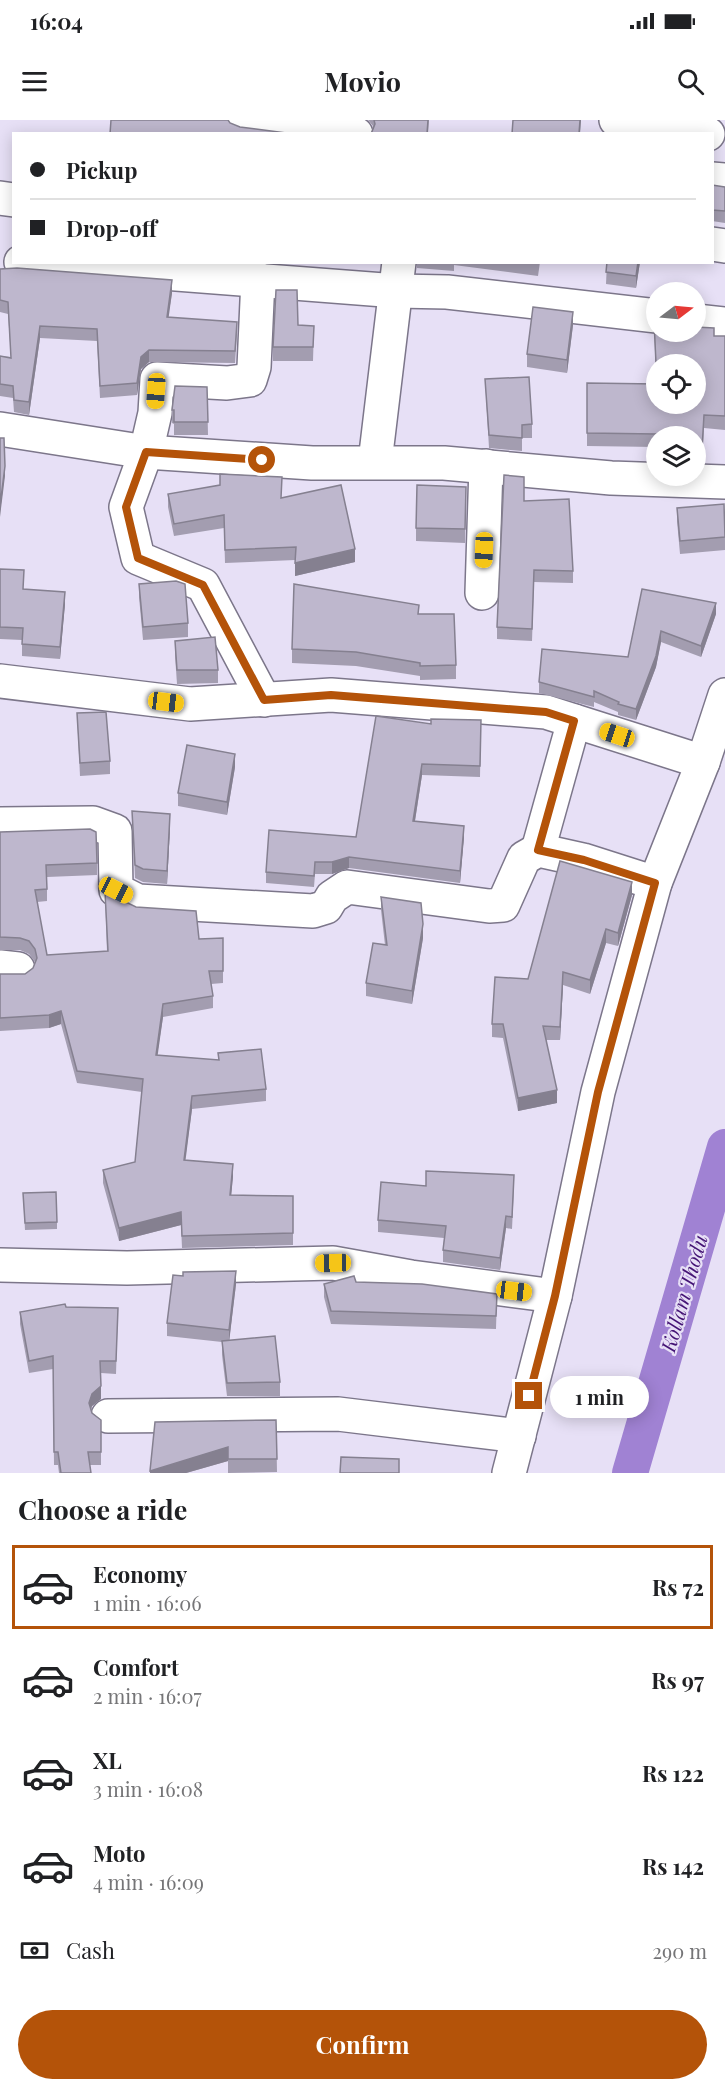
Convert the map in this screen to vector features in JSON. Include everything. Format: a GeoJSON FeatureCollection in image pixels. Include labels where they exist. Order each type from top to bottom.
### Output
{"type":"FeatureCollection","features":[{"type":"Feature","properties":{"kind":"street"},"geometry":{"type":"LineString","coordinates":[[242,120],[340,132]]}},
{"type":"Feature","properties":{"kind":"street"},"geometry":{"type":"LineString","coordinates":[[616,120],[695,132]]}},
{"type":"Feature","properties":{"kind":"street"},"geometry":{"type":"LineString","coordinates":[[49,264],[258,279],[398,277],[447,292],[646,315]]}},
{"type":"Feature","properties":{"kind":"street"},"geometry":{"type":"LineString","coordinates":[[375,462],[398,277]]}},
{"type":"Feature","properties":{"kind":"street"},"geometry":{"type":"LineString","coordinates":[[258,279],[254,367],[250,380],[227,383],[157,379],[155,413],[146,452],[126,507],[138,558],[203,585],[264,700]]}},
{"type":"Feature","properties":{"kind":"street"},"geometry":{"type":"LineString","coordinates":[[706,322],[725,324]]}},
{"type":"Feature","properties":{"kind":"street"},"geometry":{"type":"LineString","coordinates":[[0,429],[146,452],[312,463],[375,462],[486,466],[610,478],[725,482]]}},
{"type":"Feature","properties":{"kind":"street"},"geometry":{"type":"LineString","coordinates":[[482,592],[486,466]]}},
{"type":"Feature","properties":{"kind":"street"},"geometry":{"type":"LineString","coordinates":[[0,681],[190,704],[331,695],[546,712],[704,762]]}},
{"type":"Feature","properties":{"kind":"street"},"geometry":{"type":"LineString","coordinates":[[509,1473],[555,1296],[598,1092],[655,883],[704,762],[725,695]]}},
{"type":"Feature","properties":{"kind":"street"},"geometry":{"type":"LineString","coordinates":[[538,850],[574,721]]}},
{"type":"Feature","properties":{"kind":"street"},"geometry":{"type":"LineString","coordinates":[[0,824],[93,823],[115,831],[116,890],[138,901],[313,911],[326,907],[332,897],[347,887],[489,906],[503,905],[524,858],[538,850],[584,860],[655,883]]}},
{"type":"Feature","properties":{"kind":"street"},"geometry":{"type":"LineString","coordinates":[[0,1265],[127,1268],[333,1263],[411,1277],[555,1296]]}},
{"type":"Feature","properties":{"kind":"street"},"geometry":{"type":"LineString","coordinates":[[108,1416],[338,1414],[519,1437]]}},
{"type":"Feature","properties":{"kind":"building"},"geometry":{"type":"Polygon","coordinates":[[[111,120],[228,120],[240,127],[279,132],[110,132],[111,120]]]}},
{"type":"Feature","properties":{"kind":"building"},"geometry":{"type":"Polygon","coordinates":[[[374,120],[428,120],[427,132],[372,132],[374,120]]]}},
{"type":"Feature","properties":{"kind":"building"},"geometry":{"type":"Polygon","coordinates":[[[513,120],[580,120],[579,132],[512,132],[513,120]]]}},
{"type":"Feature","properties":{"kind":"building"},"geometry":{"type":"Polygon","coordinates":[[[714,185],[725,187],[725,211],[714,210],[714,185]]]}},
{"type":"Feature","properties":{"kind":"building"},"geometry":{"type":"Polygon","coordinates":[[[607,264],[638,264],[636,276],[606,272],[607,264]]]}},
{"type":"Feature","properties":{"kind":"building"},"geometry":{"type":"Polygon","coordinates":[[[17,268],[172,280],[167,317],[237,322],[235,351],[149,350],[141,357],[137,383],[100,386],[97,329],[40,326],[29,402],[14,400],[13,386],[0,384],[0,356],[11,358],[8,302],[0,300],[0,269],[17,268]]]}},
{"type":"Feature","properties":{"kind":"building"},"geometry":{"type":"Polygon","coordinates":[[[276,290],[297,290],[298,325],[314,326],[313,347],[273,347],[276,290]]]}},
{"type":"Feature","properties":{"kind":"building"},"geometry":{"type":"Polygon","coordinates":[[[533,307],[573,312],[567,360],[527,354],[533,307]]]}},
{"type":"Feature","properties":{"kind":"building"},"geometry":{"type":"Polygon","coordinates":[[[706,328],[714,328],[714,336],[725,336],[725,416],[704,415],[703,426],[646,426],[646,434],[587,433],[587,383],[646,384],[646,414],[706,414],[706,354],[656,354],[655,342],[706,342],[706,328]]]}},
{"type":"Feature","properties":{"kind":"building"},"geometry":{"type":"Polygon","coordinates":[[[529,377],[532,424],[522,425],[522,438],[489,435],[485,379],[529,377]]]}},
{"type":"Feature","properties":{"kind":"building"},"geometry":{"type":"Polygon","coordinates":[[[175,386],[207,387],[208,422],[174,422],[174,410],[172,410],[175,386]]]}},
{"type":"Feature","properties":{"kind":"building"},"geometry":{"type":"Polygon","coordinates":[[[0,438],[4,438],[5,466],[0,506],[0,438]]]}},
{"type":"Feature","properties":{"kind":"building"},"geometry":{"type":"Polygon","coordinates":[[[220,474],[282,477],[281,498],[341,485],[355,549],[295,563],[296,547],[225,550],[224,515],[174,524],[168,494],[220,485],[220,474]]]}},
{"type":"Feature","properties":{"kind":"building"},"geometry":{"type":"Polygon","coordinates":[[[504,475],[524,477],[524,501],[569,499],[573,571],[534,570],[532,629],[497,627],[504,475]]]}},
{"type":"Feature","properties":{"kind":"building"},"geometry":{"type":"Polygon","coordinates":[[[417,485],[466,487],[465,529],[416,528],[417,485]]]}},
{"type":"Feature","properties":{"kind":"building"},"geometry":{"type":"Polygon","coordinates":[[[724,504],[725,537],[680,541],[677,508],[724,504]]]}},
{"type":"Feature","properties":{"kind":"building"},"geometry":{"type":"Polygon","coordinates":[[[0,569],[24,570],[23,589],[65,592],[60,647],[22,644],[23,628],[0,627],[0,569]]]}},
{"type":"Feature","properties":{"kind":"building"},"geometry":{"type":"Polygon","coordinates":[[[176,581],[185,584],[188,623],[143,627],[139,584],[176,581]]]}},
{"type":"Feature","properties":{"kind":"building"},"geometry":{"type":"Polygon","coordinates":[[[294,584],[419,605],[418,614],[454,614],[456,665],[420,666],[420,663],[356,652],[292,649],[294,584]]]}},
{"type":"Feature","properties":{"kind":"building"},"geometry":{"type":"Polygon","coordinates":[[[642,589],[716,603],[701,646],[661,631],[656,656],[636,709],[618,704],[619,702],[594,691],[594,697],[539,682],[542,649],[628,657],[642,589]]]}},
{"type":"Feature","properties":{"kind":"building"},"geometry":{"type":"Polygon","coordinates":[[[215,637],[218,670],[177,670],[175,641],[215,637]]]}},
{"type":"Feature","properties":{"kind":"building"},"geometry":{"type":"Polygon","coordinates":[[[106,712],[110,761],[80,763],[77,713],[106,712]]]}},
{"type":"Feature","properties":{"kind":"building"},"geometry":{"type":"Polygon","coordinates":[[[376,716],[431,724],[431,719],[481,720],[480,766],[422,764],[413,821],[464,826],[460,871],[349,857],[332,862],[315,862],[314,876],[266,872],[269,830],[356,837],[376,716]]]}},
{"type":"Feature","properties":{"kind":"building"},"geometry":{"type":"Polygon","coordinates":[[[187,745],[235,754],[227,802],[178,793],[187,745]]]}},
{"type":"Feature","properties":{"kind":"building"},"geometry":{"type":"Polygon","coordinates":[[[132,811],[170,814],[167,871],[143,869],[135,865],[132,811]]]}},
{"type":"Feature","properties":{"kind":"building"},"geometry":{"type":"Polygon","coordinates":[[[90,829],[96,832],[97,863],[46,865],[47,889],[35,890],[47,955],[108,951],[105,892],[136,907],[196,911],[199,939],[223,938],[223,971],[209,971],[213,996],[163,1004],[156,1055],[219,1060],[218,1053],[261,1049],[266,1089],[192,1096],[184,1160],[233,1164],[230,1195],[293,1196],[293,1233],[182,1236],[181,1212],[119,1228],[103,1170],[135,1162],[143,1079],[77,1071],[61,1011],[49,1015],[0,1018],[0,974],[25,974],[33,968],[37,958],[35,949],[29,941],[0,937],[0,832],[90,829]]]}},
{"type":"Feature","properties":{"kind":"building"},"geometry":{"type":"Polygon","coordinates":[[[560,861],[632,882],[618,933],[606,929],[590,980],[563,972],[560,1027],[543,1026],[557,1090],[518,1098],[503,1024],[492,1024],[495,977],[528,979],[560,861]]]}},
{"type":"Feature","properties":{"kind":"building"},"geometry":{"type":"Polygon","coordinates":[[[381,897],[421,903],[423,924],[412,991],[366,983],[373,943],[387,945],[381,897]]]}},
{"type":"Feature","properties":{"kind":"building"},"geometry":{"type":"Polygon","coordinates":[[[426,1171],[514,1175],[512,1217],[506,1216],[500,1258],[443,1250],[446,1226],[378,1220],[381,1182],[426,1186],[426,1171]]]}},
{"type":"Feature","properties":{"kind":"building"},"geometry":{"type":"Polygon","coordinates":[[[56,1192],[57,1222],[25,1223],[23,1193],[56,1192]]]}},
{"type":"Feature","properties":{"kind":"building"},"geometry":{"type":"Polygon","coordinates":[[[236,1271],[229,1330],[167,1323],[173,1275],[183,1276],[183,1272],[236,1271]]]}},
{"type":"Feature","properties":{"kind":"building"},"geometry":{"type":"Polygon","coordinates":[[[354,1276],[356,1282],[422,1284],[497,1294],[496,1316],[331,1311],[324,1284],[354,1276]]]}},
{"type":"Feature","properties":{"kind":"building"},"geometry":{"type":"Polygon","coordinates":[[[65,1304],[66,1307],[118,1308],[116,1361],[100,1361],[101,1386],[92,1394],[89,1403],[92,1413],[101,1420],[101,1452],[88,1452],[91,1473],[61,1473],[58,1452],[54,1452],[53,1356],[29,1361],[20,1312],[65,1304]]]}},
{"type":"Feature","properties":{"kind":"building"},"geometry":{"type":"Polygon","coordinates":[[[275,1336],[280,1382],[227,1383],[222,1341],[275,1336]]]}},
{"type":"Feature","properties":{"kind":"building"},"geometry":{"type":"Polygon","coordinates":[[[276,1420],[277,1459],[228,1459],[228,1447],[150,1471],[155,1422],[276,1420]]]}},
{"type":"Feature","properties":{"kind":"building"},"geometry":{"type":"Polygon","coordinates":[[[341,1457],[399,1459],[399,1473],[340,1473],[341,1457]]]}},
{"type":"Feature","properties":{"kind":"waterway","name":"Kollam Thodu"},"geometry":{"type":"LineString","coordinates":[[630,1473],[725,1147]]}},
{"type":"Feature","properties":{"kind":"route"},"geometry":{"type":"LineString","coordinates":[[262,460],[146,452],[126,507],[138,558],[203,585],[264,700],[331,695],[546,712],[574,721],[538,850],[584,860],[655,883],[598,1092],[555,1296],[529,1396]]}}]}
